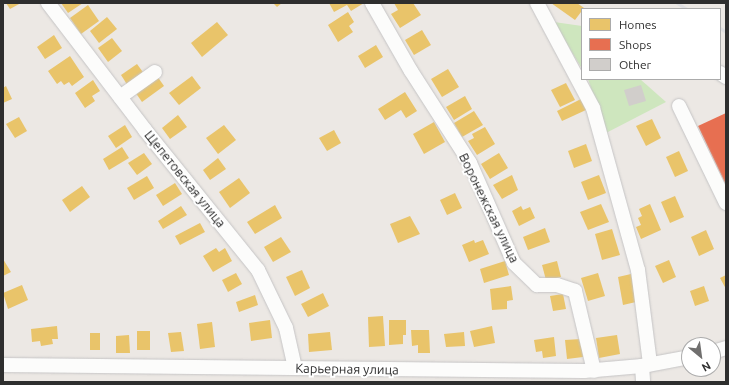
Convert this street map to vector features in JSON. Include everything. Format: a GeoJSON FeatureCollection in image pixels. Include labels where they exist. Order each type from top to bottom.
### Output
{"type":"FeatureCollection","features":[{"type":"Feature","properties":{"kind":"street","name":"Щепетовская улица"},"geometry":{"type":"LineString","coordinates":[[48,3],[120,97],[258,270],[286,328],[295,368]]}},
{"type":"Feature","properties":{"kind":"street","name":"Воронежская улица"},"geometry":{"type":"LineString","coordinates":[[372,3],[411,71],[470,163],[514,263],[537,285],[557,285],[574,291],[588,375]]}},
{"type":"Feature","properties":{"kind":"street"},"geometry":{"type":"LineString","coordinates":[[537,3],[593,108],[638,270],[646,365],[643,382]]}},
{"type":"Feature","properties":{"kind":"street"},"geometry":{"type":"LineString","coordinates":[[120,97],[155,72]]}},
{"type":"Feature","properties":{"kind":"street"},"geometry":{"type":"LineString","coordinates":[[678,106],[726,203]]}},
{"type":"Feature","properties":{"kind":"street","name":"Карьерная улица"},"geometry":{"type":"LineString","coordinates":[[3,365],[295,368],[588,375],[681,358]]}},
{"type":"Feature","properties":{"kind":"green space"},"geometry":{"type":"Polygon","coordinates":[[[554,22],[581,26],[581,67],[554,22]]]}},
{"type":"Feature","properties":{"kind":"green space"},"geometry":{"type":"Polygon","coordinates":[[[588,80],[641,80],[666,102],[606,133],[588,80]]]}},
{"type":"Feature","properties":{"kind":"building: Homes"},"geometry":{"type":"Polygon","coordinates":[[[6,3],[21,3],[10,9],[6,3]]]}},
{"type":"Feature","properties":{"kind":"building: Homes"},"geometry":{"type":"Polygon","coordinates":[[[61,3],[83,3],[68,13],[61,3]]]}},
{"type":"Feature","properties":{"kind":"building: Homes"},"geometry":{"type":"Polygon","coordinates":[[[273,3],[282,3],[277,7],[273,3]]]}},
{"type":"Feature","properties":{"kind":"building: Homes"},"geometry":{"type":"Polygon","coordinates":[[[329,3],[364,3],[351,11],[347,5],[334,12],[329,3]]]}},
{"type":"Feature","properties":{"kind":"building: Homes"},"geometry":{"type":"Polygon","coordinates":[[[394,3],[413,3],[421,15],[400,28],[391,14],[398,10],[394,3]]]}},
{"type":"Feature","properties":{"kind":"building: Homes"},"geometry":{"type":"Polygon","coordinates":[[[551,3],[577,3],[584,8],[581,8],[581,12],[575,20],[551,3]]]}},
{"type":"Feature","properties":{"kind":"building: Homes"},"geometry":{"type":"Polygon","coordinates":[[[88,5],[99,21],[81,34],[70,18],[88,5]]]}},
{"type":"Feature","properties":{"kind":"building: Homes"},"geometry":{"type":"Polygon","coordinates":[[[348,12],[354,22],[349,26],[353,32],[338,42],[328,25],[348,12]]]}},
{"type":"Feature","properties":{"kind":"building: Homes"},"geometry":{"type":"Polygon","coordinates":[[[107,17],[117,29],[99,43],[90,31],[107,17]]]}},
{"type":"Feature","properties":{"kind":"building: Homes"},"geometry":{"type":"Polygon","coordinates":[[[217,22],[228,35],[202,57],[191,43],[217,22]]]}},
{"type":"Feature","properties":{"kind":"building: Homes"},"geometry":{"type":"Polygon","coordinates":[[[422,30],[431,45],[414,55],[405,40],[422,30]]]}},
{"type":"Feature","properties":{"kind":"building: Homes"},"geometry":{"type":"Polygon","coordinates":[[[54,35],[62,48],[45,59],[37,47],[54,35]]]}},
{"type":"Feature","properties":{"kind":"building: Homes"},"geometry":{"type":"Polygon","coordinates":[[[112,38],[122,51],[108,62],[98,48],[112,38]]]}},
{"type":"Feature","properties":{"kind":"building: Homes"},"geometry":{"type":"Polygon","coordinates":[[[376,45],[383,57],[365,68],[358,56],[376,45]]]}},
{"type":"Feature","properties":{"kind":"building: Homes"},"geometry":{"type":"Polygon","coordinates":[[[70,56],[84,77],[72,86],[69,82],[64,85],[61,81],[57,84],[48,71],[70,56]]]}},
{"type":"Feature","properties":{"kind":"building: Homes"},"geometry":{"type":"Polygon","coordinates":[[[137,64],[145,75],[128,86],[121,75],[137,64]]]}},
{"type":"Feature","properties":{"kind":"building: Homes"},"geometry":{"type":"Polygon","coordinates":[[[448,69],[459,87],[442,97],[431,79],[448,69]]]}},
{"type":"Feature","properties":{"kind":"building: Homes"},"geometry":{"type":"Polygon","coordinates":[[[157,76],[164,86],[142,102],[133,89],[157,76]]]}},
{"type":"Feature","properties":{"kind":"building: Homes"},"geometry":{"type":"Polygon","coordinates":[[[192,76],[201,88],[179,105],[169,93],[192,76]]]}},
{"type":"Feature","properties":{"kind":"building: Homes"},"geometry":{"type":"Polygon","coordinates":[[[93,80],[100,91],[92,96],[95,101],[85,108],[75,93],[93,80]]]}},
{"type":"Feature","properties":{"kind":"building: Homes"},"geometry":{"type":"Polygon","coordinates":[[[566,83],[575,100],[560,107],[551,90],[566,83]]]}},
{"type":"Feature","properties":{"kind":"building: Homes"},"geometry":{"type":"Polygon","coordinates":[[[6,86],[12,99],[3,103],[3,88],[6,86]]]}},
{"type":"Feature","properties":{"kind":"building: Homes"},"geometry":{"type":"Polygon","coordinates":[[[405,92],[417,111],[406,118],[401,110],[385,120],[378,109],[405,92]]]}},
{"type":"Feature","properties":{"kind":"building: Homes"},"geometry":{"type":"Polygon","coordinates":[[[465,96],[472,109],[454,120],[446,107],[465,96]]]}},
{"type":"Feature","properties":{"kind":"building: Homes"},"geometry":{"type":"Polygon","coordinates":[[[581,99],[586,110],[562,121],[557,111],[581,99]]]}},
{"type":"Feature","properties":{"kind":"building: Homes"},"geometry":{"type":"Polygon","coordinates":[[[474,111],[483,125],[462,137],[454,123],[474,111]]]}},
{"type":"Feature","properties":{"kind":"building: Homes"},"geometry":{"type":"Polygon","coordinates":[[[178,115],[187,127],[170,139],[162,128],[178,115]]]}},
{"type":"Feature","properties":{"kind":"building: Homes"},"geometry":{"type":"Polygon","coordinates":[[[19,117],[27,131],[15,138],[6,124],[19,117]]]}},
{"type":"Feature","properties":{"kind":"building: Homes"},"geometry":{"type":"Polygon","coordinates":[[[652,119],[661,138],[646,146],[636,126],[652,119]]]}},
{"type":"Feature","properties":{"kind":"building: Homes"},"geometry":{"type":"Polygon","coordinates":[[[434,122],[445,142],[424,154],[413,134],[434,122]]]}},
{"type":"Feature","properties":{"kind":"building: Homes"},"geometry":{"type":"Polygon","coordinates":[[[125,125],[132,137],[116,148],[108,136],[125,125]]]}},
{"type":"Feature","properties":{"kind":"building: Homes"},"geometry":{"type":"Polygon","coordinates":[[[224,125],[236,140],[218,154],[206,138],[224,125]]]}},
{"type":"Feature","properties":{"kind":"building: Homes"},"geometry":{"type":"Polygon","coordinates":[[[485,127],[495,144],[477,155],[468,141],[474,138],[472,134],[485,127]]]}},
{"type":"Feature","properties":{"kind":"building: Homes"},"geometry":{"type":"Polygon","coordinates":[[[334,130],[341,143],[327,151],[319,138],[334,130]]]}},
{"type":"Feature","properties":{"kind":"building: Homes"},"geometry":{"type":"Polygon","coordinates":[[[586,144],[592,161],[574,168],[568,151],[586,144]]]}},
{"type":"Feature","properties":{"kind":"building: Homes"},"geometry":{"type":"Polygon","coordinates":[[[122,147],[129,158],[109,170],[103,159],[122,147]]]}},
{"type":"Feature","properties":{"kind":"building: Homes"},"geometry":{"type":"Polygon","coordinates":[[[679,151],[688,171],[675,177],[666,157],[679,151]]]}},
{"type":"Feature","properties":{"kind":"building: Homes"},"geometry":{"type":"Polygon","coordinates":[[[144,153],[152,164],[137,175],[128,163],[144,153]]]}},
{"type":"Feature","properties":{"kind":"building: Homes"},"geometry":{"type":"Polygon","coordinates":[[[499,153],[508,168],[490,179],[481,164],[499,153]]]}},
{"type":"Feature","properties":{"kind":"building: Homes"},"geometry":{"type":"Polygon","coordinates":[[[218,158],[226,169],[210,180],[203,170],[218,158]]]}},
{"type":"Feature","properties":{"kind":"building: Homes"},"geometry":{"type":"Polygon","coordinates":[[[512,175],[518,190],[502,199],[493,185],[512,175]]]}},
{"type":"Feature","properties":{"kind":"building: Homes"},"geometry":{"type":"Polygon","coordinates":[[[599,175],[606,193],[588,200],[581,182],[599,175]]]}},
{"type":"Feature","properties":{"kind":"building: Homes"},"geometry":{"type":"Polygon","coordinates":[[[147,176],[154,188],[134,200],[127,188],[147,176]]]}},
{"type":"Feature","properties":{"kind":"building: Homes"},"geometry":{"type":"Polygon","coordinates":[[[239,178],[250,193],[230,208],[219,192],[239,178]]]}},
{"type":"Feature","properties":{"kind":"building: Homes"},"geometry":{"type":"Polygon","coordinates":[[[175,183],[182,194],[163,206],[156,195],[175,183]]]}},
{"type":"Feature","properties":{"kind":"building: Homes"},"geometry":{"type":"Polygon","coordinates":[[[82,186],[90,197],[70,212],[62,200],[82,186]]]}},
{"type":"Feature","properties":{"kind":"building: Homes"},"geometry":{"type":"Polygon","coordinates":[[[455,193],[462,208],[447,215],[440,200],[455,193]]]}},
{"type":"Feature","properties":{"kind":"building: Homes"},"geometry":{"type":"Polygon","coordinates":[[[675,196],[684,217],[670,223],[661,202],[675,196]]]}},
{"type":"Feature","properties":{"kind":"building: Homes"},"geometry":{"type":"Polygon","coordinates":[[[601,204],[609,222],[588,230],[580,212],[601,204]]]}},
{"type":"Feature","properties":{"kind":"building: Homes"},"geometry":{"type":"Polygon","coordinates":[[[650,204],[661,230],[641,239],[636,227],[641,225],[638,218],[642,216],[639,209],[650,204]]]}},
{"type":"Feature","properties":{"kind":"building: Homes"},"geometry":{"type":"Polygon","coordinates":[[[275,205],[282,218],[255,234],[247,222],[275,205]]]}},
{"type":"Feature","properties":{"kind":"building: Homes"},"geometry":{"type":"Polygon","coordinates":[[[181,206],[187,215],[163,229],[158,221],[181,206]]]}},
{"type":"Feature","properties":{"kind":"building: Homes"},"geometry":{"type":"Polygon","coordinates":[[[521,206],[523,210],[530,207],[535,218],[519,226],[512,211],[521,206]]]}},
{"type":"Feature","properties":{"kind":"building: Homes"},"geometry":{"type":"Polygon","coordinates":[[[410,216],[420,234],[398,243],[390,224],[410,216]]]}},
{"type":"Feature","properties":{"kind":"building: Homes"},"geometry":{"type":"Polygon","coordinates":[[[200,223],[205,232],[180,245],[175,236],[200,223]]]}},
{"type":"Feature","properties":{"kind":"building: Homes"},"geometry":{"type":"Polygon","coordinates":[[[545,228],[550,242],[528,250],[523,237],[545,228]]]}},
{"type":"Feature","properties":{"kind":"building: Homes"},"geometry":{"type":"Polygon","coordinates":[[[612,229],[620,255],[602,260],[595,234],[612,229]]]}},
{"type":"Feature","properties":{"kind":"building: Homes"},"geometry":{"type":"Polygon","coordinates":[[[706,230],[714,249],[699,256],[691,237],[706,230]]]}},
{"type":"Feature","properties":{"kind":"building: Homes"},"geometry":{"type":"Polygon","coordinates":[[[281,237],[291,252],[273,262],[264,247],[281,237]]]}},
{"type":"Feature","properties":{"kind":"building: Homes"},"geometry":{"type":"Polygon","coordinates":[[[474,240],[475,243],[483,240],[489,254],[469,262],[462,245],[474,240]]]}},
{"type":"Feature","properties":{"kind":"building: Homes"},"geometry":{"type":"Polygon","coordinates":[[[216,248],[219,252],[225,248],[232,261],[213,272],[203,256],[216,248]]]}},
{"type":"Feature","properties":{"kind":"building: Homes"},"geometry":{"type":"Polygon","coordinates":[[[3,259],[11,272],[3,276],[3,259]]]}},
{"type":"Feature","properties":{"kind":"building: Homes"},"geometry":{"type":"Polygon","coordinates":[[[669,260],[676,277],[663,283],[655,266],[669,260]]]}},
{"type":"Feature","properties":{"kind":"building: Homes"},"geometry":{"type":"Polygon","coordinates":[[[505,261],[509,275],[484,283],[480,269],[505,261]]]}},
{"type":"Feature","properties":{"kind":"building: Homes"},"geometry":{"type":"Polygon","coordinates":[[[557,261],[561,277],[546,280],[542,265],[557,261]]]}},
{"type":"Feature","properties":{"kind":"building: Homes"},"geometry":{"type":"Polygon","coordinates":[[[302,270],[310,288],[295,296],[286,277],[302,270]]]}},
{"type":"Feature","properties":{"kind":"building: Homes"},"geometry":{"type":"Polygon","coordinates":[[[236,273],[242,284],[228,292],[222,280],[236,273]]]}},
{"type":"Feature","properties":{"kind":"building: Homes"},"geometry":{"type":"Polygon","coordinates":[[[598,273],[605,296],[588,301],[581,278],[598,273]]]}},
{"type":"Feature","properties":{"kind":"building: Homes"},"geometry":{"type":"Polygon","coordinates":[[[631,274],[636,302],[623,305],[618,277],[631,274]]]}},
{"type":"Feature","properties":{"kind":"building: Homes"},"geometry":{"type":"Polygon","coordinates":[[[726,275],[726,289],[720,278],[726,275]]]}},
{"type":"Feature","properties":{"kind":"building: Homes"},"geometry":{"type":"Polygon","coordinates":[[[22,285],[28,300],[8,309],[3,293],[22,285]]]}},
{"type":"Feature","properties":{"kind":"building: Homes"},"geometry":{"type":"Polygon","coordinates":[[[511,286],[513,300],[507,301],[507,309],[492,310],[490,289],[511,286]]]}},
{"type":"Feature","properties":{"kind":"building: Homes"},"geometry":{"type":"Polygon","coordinates":[[[704,286],[709,301],[695,306],[690,291],[704,286]]]}},
{"type":"Feature","properties":{"kind":"building: Homes"},"geometry":{"type":"Polygon","coordinates":[[[323,293],[329,306],[308,317],[301,304],[323,293]]]}},
{"type":"Feature","properties":{"kind":"building: Homes"},"geometry":{"type":"Polygon","coordinates":[[[563,294],[566,309],[553,311],[550,296],[563,294]]]}},
{"type":"Feature","properties":{"kind":"building: Homes"},"geometry":{"type":"Polygon","coordinates":[[[255,295],[258,305],[239,312],[236,302],[255,295]]]}},
{"type":"Feature","properties":{"kind":"building: Homes"},"geometry":{"type":"Polygon","coordinates":[[[383,316],[385,346],[369,347],[368,317],[383,316]]]}},
{"type":"Feature","properties":{"kind":"building: Homes"},"geometry":{"type":"Polygon","coordinates":[[[270,320],[272,338],[251,341],[249,323],[270,320]]]}},
{"type":"Feature","properties":{"kind":"building: Homes"},"geometry":{"type":"Polygon","coordinates":[[[389,320],[406,320],[406,335],[403,335],[403,344],[389,345],[389,320]]]}},
{"type":"Feature","properties":{"kind":"building: Homes"},"geometry":{"type":"Polygon","coordinates":[[[212,322],[215,347],[200,349],[197,324],[212,322]]]}},
{"type":"Feature","properties":{"kind":"building: Homes"},"geometry":{"type":"Polygon","coordinates":[[[57,326],[58,339],[52,339],[53,344],[41,346],[40,341],[32,342],[31,329],[57,326]]]}},
{"type":"Feature","properties":{"kind":"building: Homes"},"geometry":{"type":"Polygon","coordinates":[[[492,326],[495,343],[474,347],[470,331],[492,326]]]}},
{"type":"Feature","properties":{"kind":"building: Homes"},"geometry":{"type":"Polygon","coordinates":[[[411,330],[429,330],[430,353],[418,353],[418,345],[412,346],[411,330]]]}},
{"type":"Feature","properties":{"kind":"building: Homes"},"geometry":{"type":"Polygon","coordinates":[[[137,331],[150,331],[150,350],[137,350],[137,331]]]}},
{"type":"Feature","properties":{"kind":"building: Homes"},"geometry":{"type":"Polygon","coordinates":[[[181,332],[184,351],[171,352],[168,333],[181,332]]]}},
{"type":"Feature","properties":{"kind":"building: Homes"},"geometry":{"type":"Polygon","coordinates":[[[330,332],[332,350],[309,352],[308,334],[330,332]]]}},
{"type":"Feature","properties":{"kind":"building: Homes"},"geometry":{"type":"Polygon","coordinates":[[[464,332],[465,346],[446,347],[444,334],[464,332]]]}},
{"type":"Feature","properties":{"kind":"building: Homes"},"geometry":{"type":"Polygon","coordinates":[[[90,333],[100,333],[100,350],[90,350],[90,333]]]}},
{"type":"Feature","properties":{"kind":"building: Homes"},"geometry":{"type":"Polygon","coordinates":[[[129,335],[130,353],[116,353],[116,336],[129,335]]]}},
{"type":"Feature","properties":{"kind":"building: Homes"},"geometry":{"type":"Polygon","coordinates":[[[617,335],[620,354],[599,358],[596,338],[617,335]]]}},
{"type":"Feature","properties":{"kind":"building: Homes"},"geometry":{"type":"Polygon","coordinates":[[[554,337],[556,356],[543,358],[542,351],[536,352],[534,340],[554,337]]]}},
{"type":"Feature","properties":{"kind":"building: Homes"},"geometry":{"type":"Polygon","coordinates":[[[581,339],[583,357],[567,359],[565,340],[581,339]]]}},
{"type":"Feature","properties":{"kind":"building: Shops"},"geometry":{"type":"Polygon","coordinates":[[[726,113],[726,185],[698,126],[726,113]]]}},
{"type":"Feature","properties":{"kind":"building: Other"},"geometry":{"type":"Polygon","coordinates":[[[641,85],[646,101],[629,106],[624,90],[641,85]]]}},
{"type":"Feature","properties":{"kind":"railway"},"geometry":{"type":"LineString","coordinates":[[677,3],[685,8]]}},
{"type":"Feature","properties":{"kind":"railway"},"geometry":{"type":"LineString","coordinates":[[721,29],[726,32]]}}]}
